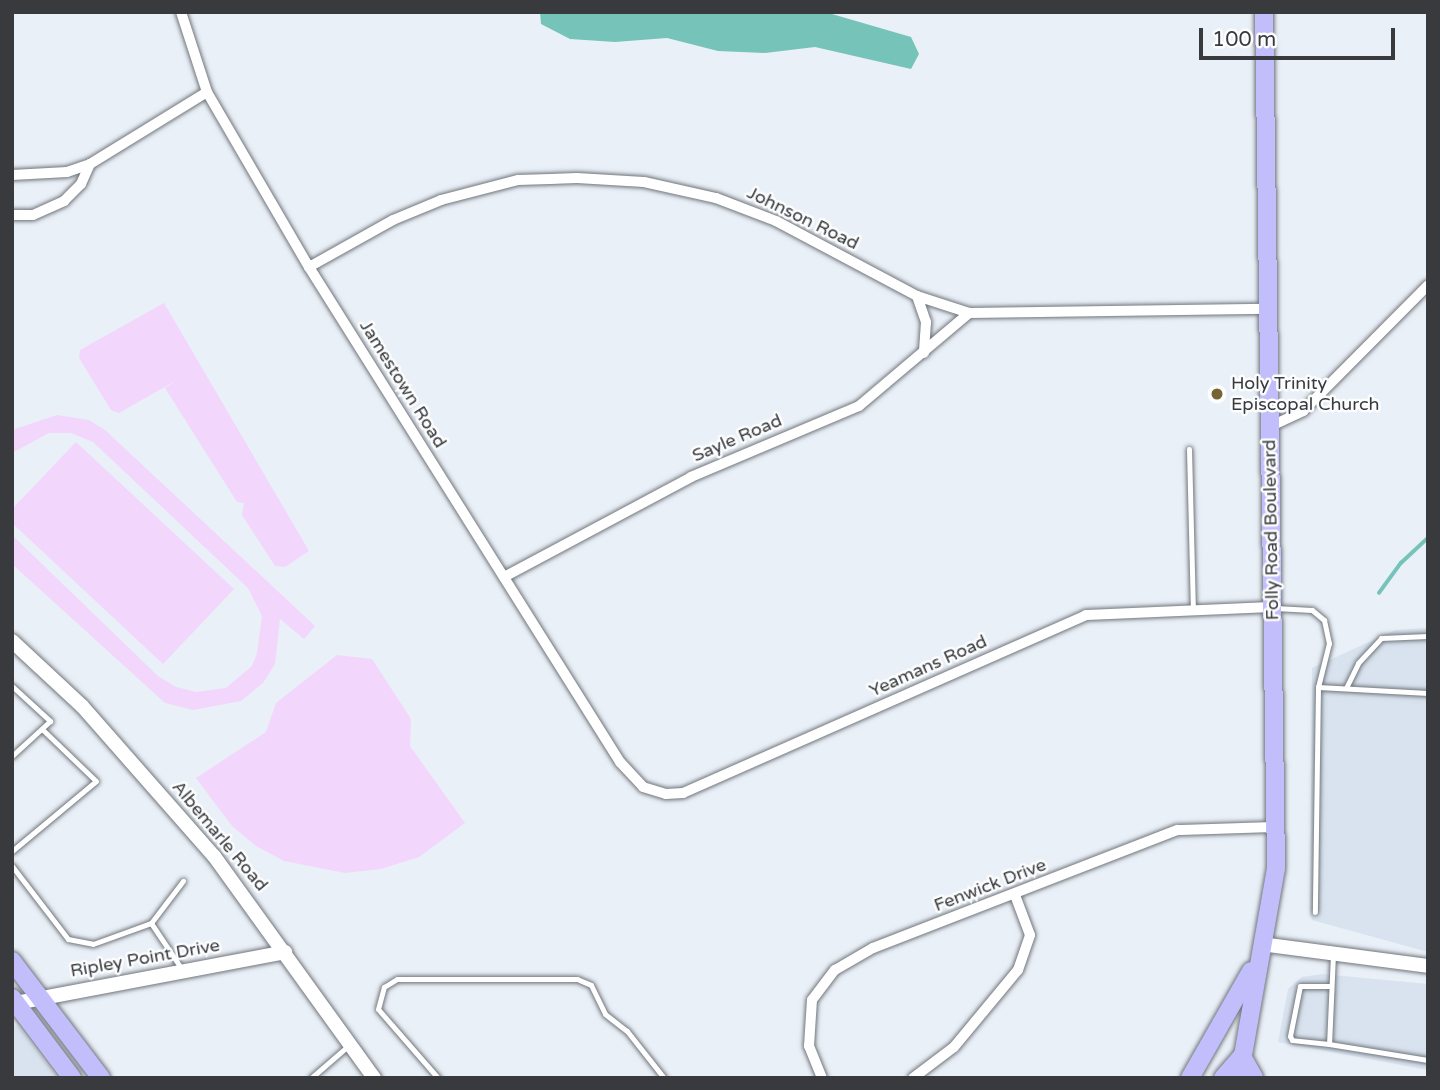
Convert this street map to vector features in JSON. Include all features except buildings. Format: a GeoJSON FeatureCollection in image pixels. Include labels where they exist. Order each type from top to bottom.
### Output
{"type":"FeatureCollection","features":[{"type":"Feature","properties":{"kind":"main road","name":"Folly Road Boulevard"},"geometry":{"type":"LineString","coordinates":[[1239,1078],[1259,953],[1272,897],[1276,827],[1264,12]]}},
{"type":"Feature","properties":{"kind":"main road","name":"Folly Road Boulevard"},"geometry":{"type":"LineString","coordinates":[[1190,1078],[1259,953]]}},
{"type":"Feature","properties":{"kind":"main road"},"geometry":{"type":"LineString","coordinates":[[12,961],[97,1072]]}},
{"type":"Feature","properties":{"kind":"main road"},"geometry":{"type":"LineString","coordinates":[[13,1001],[72,1078]]}},
{"type":"Feature","properties":{"kind":"main road"},"geometry":{"type":"LineString","coordinates":[[1223,1078],[1242,1056],[1254,1078]]}},
{"type":"Feature","properties":{"kind":"street","name":"Jamestown Road"},"geometry":{"type":"LineString","coordinates":[[181,12],[207,92],[309,267],[620,762]]}},
{"type":"Feature","properties":{"kind":"street"},"geometry":{"type":"LineString","coordinates":[[12,175],[67,172],[90,164],[207,92]]}},
{"type":"Feature","properties":{"kind":"street"},"geometry":{"type":"LineString","coordinates":[[12,215],[33,215],[64,201],[80,184],[90,164]]}},
{"type":"Feature","properties":{"kind":"street","name":"Johnson Road"},"geometry":{"type":"LineString","coordinates":[[309,267],[393,220],[441,200],[517,180],[577,178],[644,182],[716,198],[776,221],[917,296],[970,313],[1268,309]]}},
{"type":"Feature","properties":{"kind":"street"},"geometry":{"type":"LineString","coordinates":[[1269,427],[1303,411],[1428,285]]}},
{"type":"Feature","properties":{"kind":"street"},"geometry":{"type":"LineString","coordinates":[[917,296],[926,322],[924,353]]}},
{"type":"Feature","properties":{"kind":"street","name":"Sayle Road"},"geometry":{"type":"LineString","coordinates":[[504,577],[691,477],[859,405],[970,313]]}},
{"type":"Feature","properties":{"kind":"street","name":"Yeamans Road"},"geometry":{"type":"LineString","coordinates":[[620,762],[643,788],[666,794],[684,793],[1086,615],[1272,607]]}},
{"type":"Feature","properties":{"kind":"street","name":"Albemarle Road"},"geometry":{"type":"LineString","coordinates":[[12,641],[82,706],[214,856],[285,952],[348,1046],[374,1078]]}},
{"type":"Feature","properties":{"kind":"street","name":"Fenwick Drive"},"geometry":{"type":"LineString","coordinates":[[822,1078],[815,1067],[809,1023],[812,1000],[835,970],[873,948],[1178,830],[1276,827]]}},
{"type":"Feature","properties":{"kind":"street"},"geometry":{"type":"LineString","coordinates":[[913,1078],[954,1047],[1018,970],[1030,935],[1015,895]]}},
{"type":"Feature","properties":{"kind":"street","name":"Ripley Point Drive"},"geometry":{"type":"LineString","coordinates":[[13,1001],[285,952]]}},
{"type":"Feature","properties":{"kind":"street"},"geometry":{"type":"LineString","coordinates":[[1259,953],[1333,954],[1428,967]]}},
{"type":"Feature","properties":{"kind":"lane"},"geometry":{"type":"LineString","coordinates":[[1189,449],[1194,609]]}},
{"type":"Feature","properties":{"kind":"lane"},"geometry":{"type":"LineString","coordinates":[[1272,607],[1312,610],[1324,620],[1329,643],[1318,687],[1315,912]]}},
{"type":"Feature","properties":{"kind":"lane"},"geometry":{"type":"LineString","coordinates":[[1346,688],[1358,663],[1381,638],[1428,636]]}},
{"type":"Feature","properties":{"kind":"lane"},"geometry":{"type":"LineString","coordinates":[[12,685],[50,721],[12,756]]}},
{"type":"Feature","properties":{"kind":"lane"},"geometry":{"type":"LineString","coordinates":[[1318,687],[1428,693]]}},
{"type":"Feature","properties":{"kind":"lane"},"geometry":{"type":"LineString","coordinates":[[12,851],[96,781],[42,729]]}},
{"type":"Feature","properties":{"kind":"lane"},"geometry":{"type":"LineString","coordinates":[[12,866],[60,929],[79,944],[93,944],[151,923],[183,881]]}},
{"type":"Feature","properties":{"kind":"lane"},"geometry":{"type":"LineString","coordinates":[[151,923],[183,971]]}},
{"type":"Feature","properties":{"kind":"lane"},"geometry":{"type":"LineString","coordinates":[[1329,1044],[1333,954]]}},
{"type":"Feature","properties":{"kind":"lane"},"geometry":{"type":"LineString","coordinates":[[438,1078],[378,1009],[384,987],[397,979],[577,979],[591,985],[605,1014],[627,1031],[664,1078]]}},
{"type":"Feature","properties":{"kind":"lane"},"geometry":{"type":"LineString","coordinates":[[1331,986],[1300,986],[1290,1036],[1292,1040],[1428,1060]]}},
{"type":"Feature","properties":{"kind":"lane"},"geometry":{"type":"LineString","coordinates":[[311,1078],[348,1046]]}},
{"type":"Feature","properties":{"kind":"shaded area"},"geometry":{"type":"Polygon","coordinates":[[[540,12],[825,12],[911,37],[919,54],[911,69],[815,47],[765,53],[718,51],[667,38],[615,42],[570,39],[541,24],[540,12]]]}},
{"type":"Feature","properties":{"kind":"shaded area"},"geometry":{"type":"Polygon","coordinates":[[[164,303],[309,551],[285,567],[275,566],[242,515],[244,503],[237,502],[165,388],[177,380],[119,413],[111,410],[79,358],[80,350],[164,303]]]}},
{"type":"Feature","properties":{"kind":"shaded area"},"geometry":{"type":"Polygon","coordinates":[[[57,415],[89,420],[105,430],[315,626],[304,639],[280,619],[275,664],[263,683],[241,701],[193,710],[165,703],[12,564],[12,535],[158,676],[176,687],[196,692],[226,688],[252,666],[257,653],[262,616],[248,588],[93,442],[71,433],[49,433],[12,453],[12,430],[57,415]]]}},
{"type":"Feature","properties":{"kind":"shaded area"},"geometry":{"type":"Polygon","coordinates":[[[76,442],[234,589],[163,664],[12,523],[12,509],[76,442]]]}},
{"type":"Feature","properties":{"kind":"shaded area"},"geometry":{"type":"Polygon","coordinates":[[[1428,628],[1428,952],[1312,920],[1310,915],[1312,668],[1395,630],[1428,628]]]}},
{"type":"Feature","properties":{"kind":"shaded area"},"geometry":{"type":"Polygon","coordinates":[[[337,655],[372,659],[411,719],[410,746],[465,823],[419,857],[381,869],[345,873],[284,861],[256,846],[232,826],[196,778],[266,732],[276,703],[337,655]]]}},
{"type":"Feature","properties":{"kind":"shaded area"},"geometry":{"type":"Polygon","coordinates":[[[1322,974],[1428,984],[1428,1070],[1278,1042],[1288,989],[1302,977],[1322,974]]]}},
{"type":"Feature","properties":{"kind":"shaded area"},"geometry":{"type":"Polygon","coordinates":[[[12,1024],[19,1027],[58,1078],[12,1078],[12,1024]]]}},
{"type":"Feature","properties":{"kind":"waterway"},"geometry":{"type":"LineString","coordinates":[[1379,593],[1401,563],[1428,538]]}},
{"type":"Feature","properties":{"kind":"place","name":"Holy Trinity Episcopal Church"},"geometry":{"type":"Point","coordinates":[1217,394]}}]}
